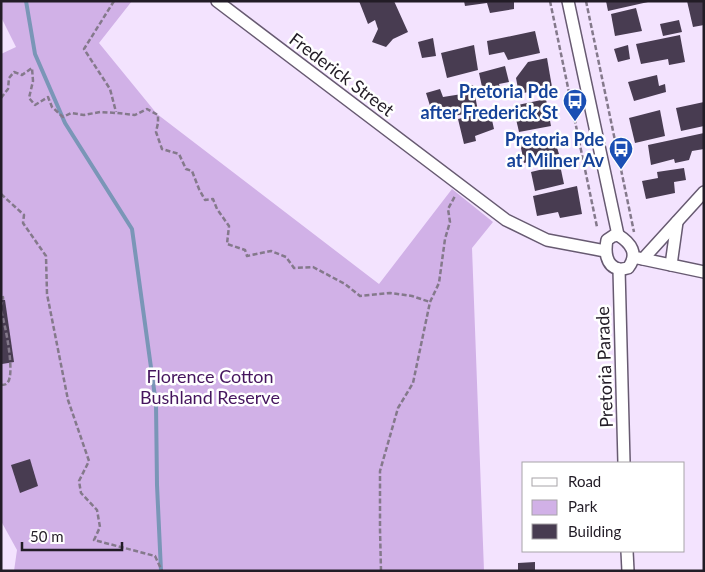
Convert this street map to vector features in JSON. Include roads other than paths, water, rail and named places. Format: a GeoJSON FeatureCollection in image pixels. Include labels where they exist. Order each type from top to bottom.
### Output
{"type":"FeatureCollection","features":[{"type":"Feature","properties":{"kind":"street","name":"Frederick Street"},"geometry":{"type":"LineString","coordinates":[[217,1],[506,220],[547,240],[605,251]]}},
{"type":"Feature","properties":{"kind":"street"},"geometry":{"type":"LineString","coordinates":[[568,1],[618,235],[631,246],[638,258],[704,272]]}},
{"type":"Feature","properties":{"kind":"street"},"geometry":{"type":"LineString","coordinates":[[618,235],[607,240],[605,251],[607,258],[612,265],[619,269],[628,268],[677,222],[704,192]]}},
{"type":"Feature","properties":{"kind":"street"},"geometry":{"type":"LineString","coordinates":[[671,265],[677,222]]}},
{"type":"Feature","properties":{"kind":"street","name":"Pretoria Parade"},"geometry":{"type":"LineString","coordinates":[[619,269],[624,462]]}},
{"type":"Feature","properties":{"kind":"street"},"geometry":{"type":"LineString","coordinates":[[627,552],[628,571]]}},
{"type":"Feature","properties":{"kind":"waterway"},"geometry":{"type":"LineString","coordinates":[[26,1],[35,54],[65,123],[132,229],[156,404],[161,571]]}},
{"type":"Feature","properties":{"kind":"place","name":"Pretoria Pde after Frederick St"},"geometry":{"type":"Point","coordinates":[575,122]}},
{"type":"Feature","properties":{"kind":"place","name":"Pretoria Pde at Milner Av"},"geometry":{"type":"Point","coordinates":[621,170]}},
{"type":"Feature","properties":{"kind":"park label","name":"Florence Cotton Bushland Reserve"},"geometry":{"type":"Point","coordinates":[210,386]}}]}
